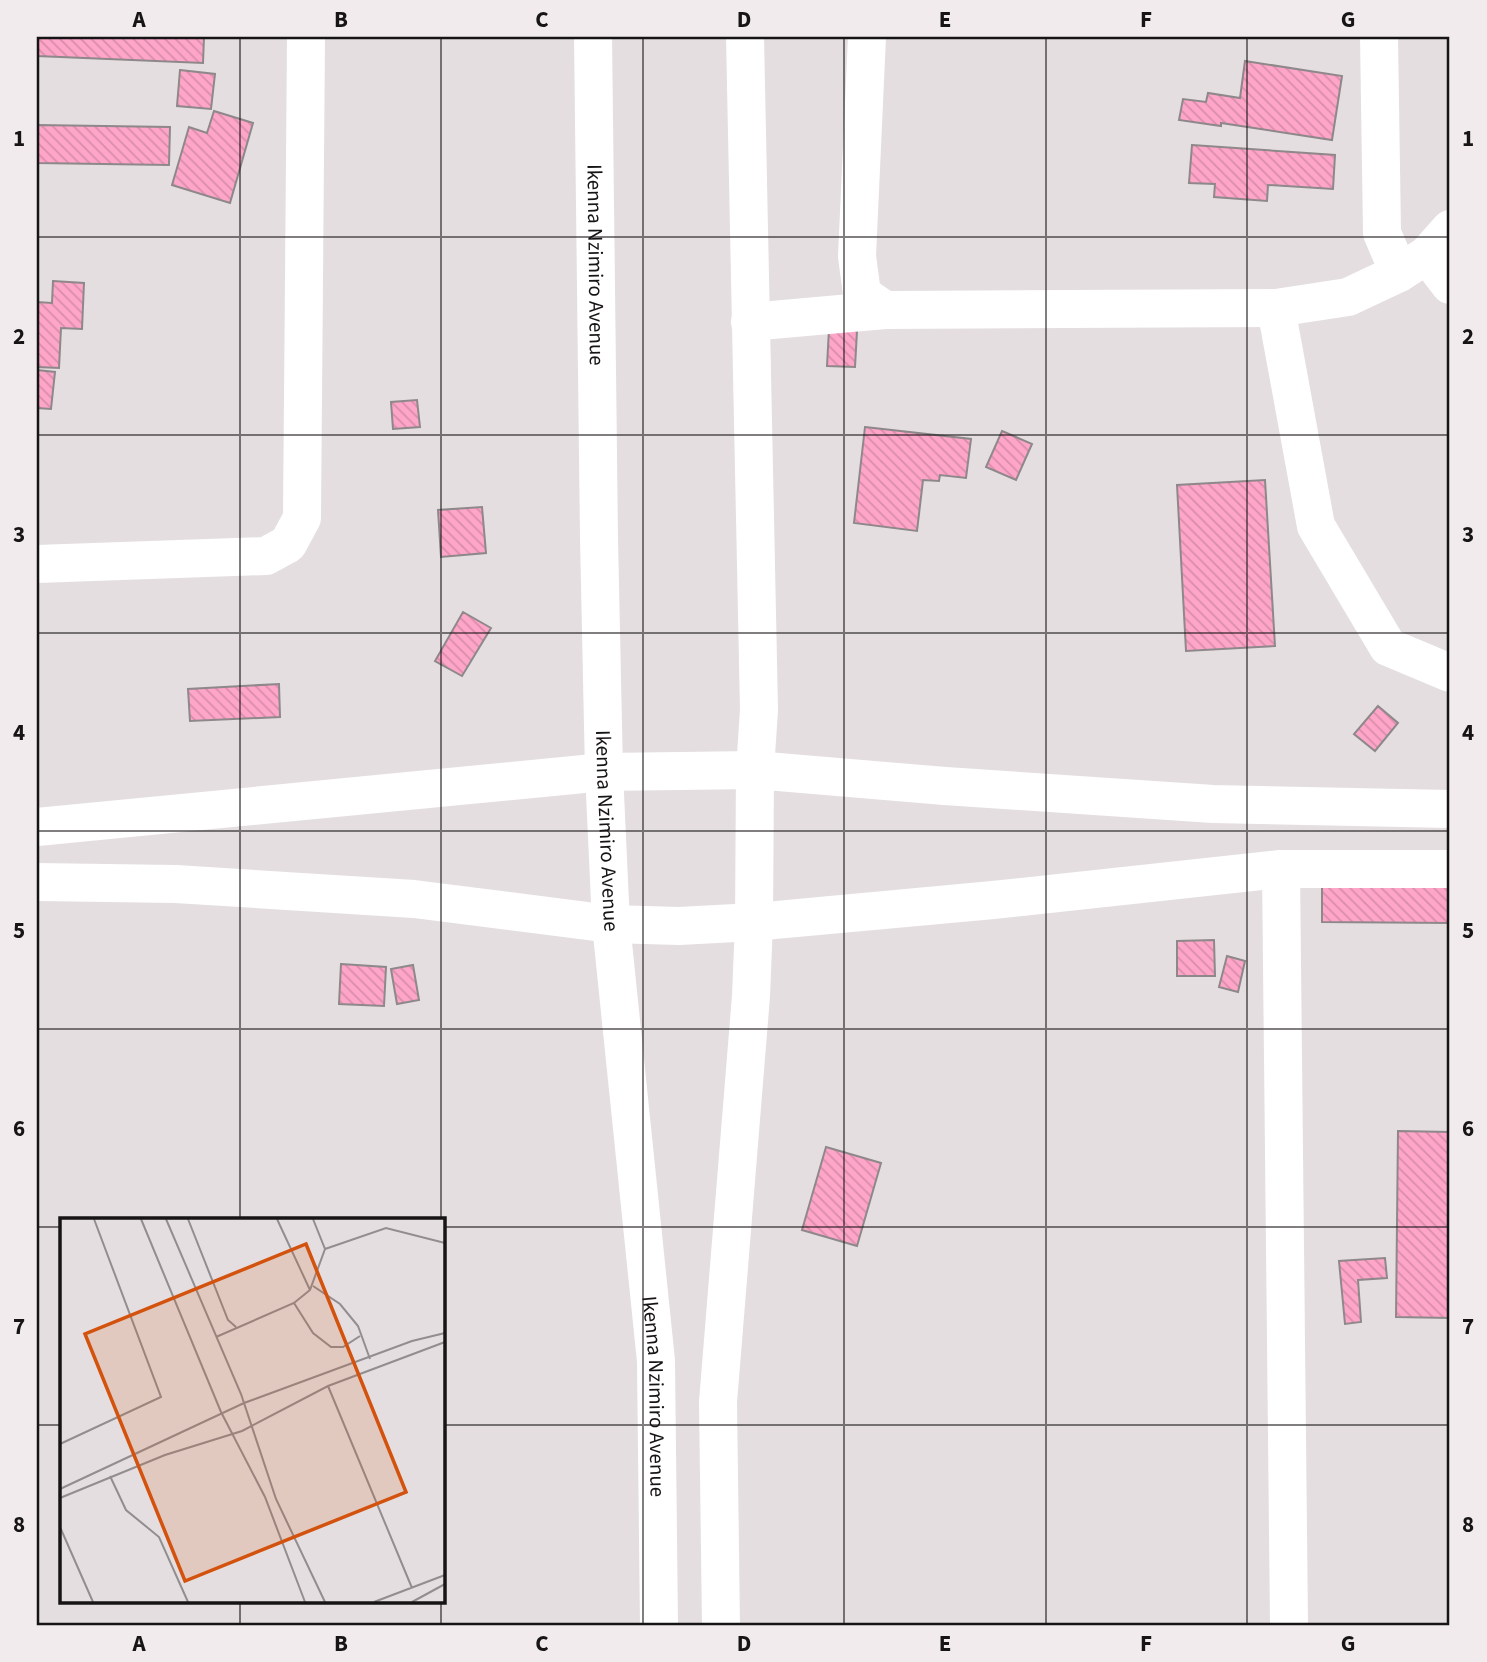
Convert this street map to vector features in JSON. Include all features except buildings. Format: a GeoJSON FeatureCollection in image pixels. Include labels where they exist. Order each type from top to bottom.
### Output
{"type":"FeatureCollection","features":[{"type":"Feature","properties":{"kind":"street"},"geometry":{"type":"LineString","coordinates":[[37,564],[266,556],[288,544],[302,518],[306,37]]}},
{"type":"Feature","properties":{"kind":"street","name":"Ikenna Nzimiro Avenue"},"geometry":{"type":"LineString","coordinates":[[593,37],[604,772],[611,924],[656,1361],[659,1625]]}},
{"type":"Feature","properties":{"kind":"street"},"geometry":{"type":"LineString","coordinates":[[720,1625],[718,1402],[751,996],[755,770],[759,710],[745,37]]}},
{"type":"Feature","properties":{"kind":"street"},"geometry":{"type":"LineString","coordinates":[[867,37],[857,256],[862,294],[885,310]]}},
{"type":"Feature","properties":{"kind":"street"},"geometry":{"type":"LineString","coordinates":[[1379,37],[1382,233],[1425,253],[1450,285]]}},
{"type":"Feature","properties":{"kind":"street"},"geometry":{"type":"LineString","coordinates":[[750,322],[885,310],[1276,309],[1348,296],[1425,253]]}},
{"type":"Feature","properties":{"kind":"street"},"geometry":{"type":"LineString","coordinates":[[1276,309],[1316,526],[1388,648],[1450,673]]}},
{"type":"Feature","properties":{"kind":"street"},"geometry":{"type":"LineString","coordinates":[[37,827],[604,772],[755,770],[1213,804],[1450,809]]}},
{"type":"Feature","properties":{"kind":"street"},"geometry":{"type":"LineString","coordinates":[[1281,869],[1289,1625]]}},
{"type":"Feature","properties":{"kind":"street"},"geometry":{"type":"LineString","coordinates":[[37,882],[176,884],[414,899],[611,924],[679,926],[754,922],[993,900],[1281,869],[1450,869]]}}]}
